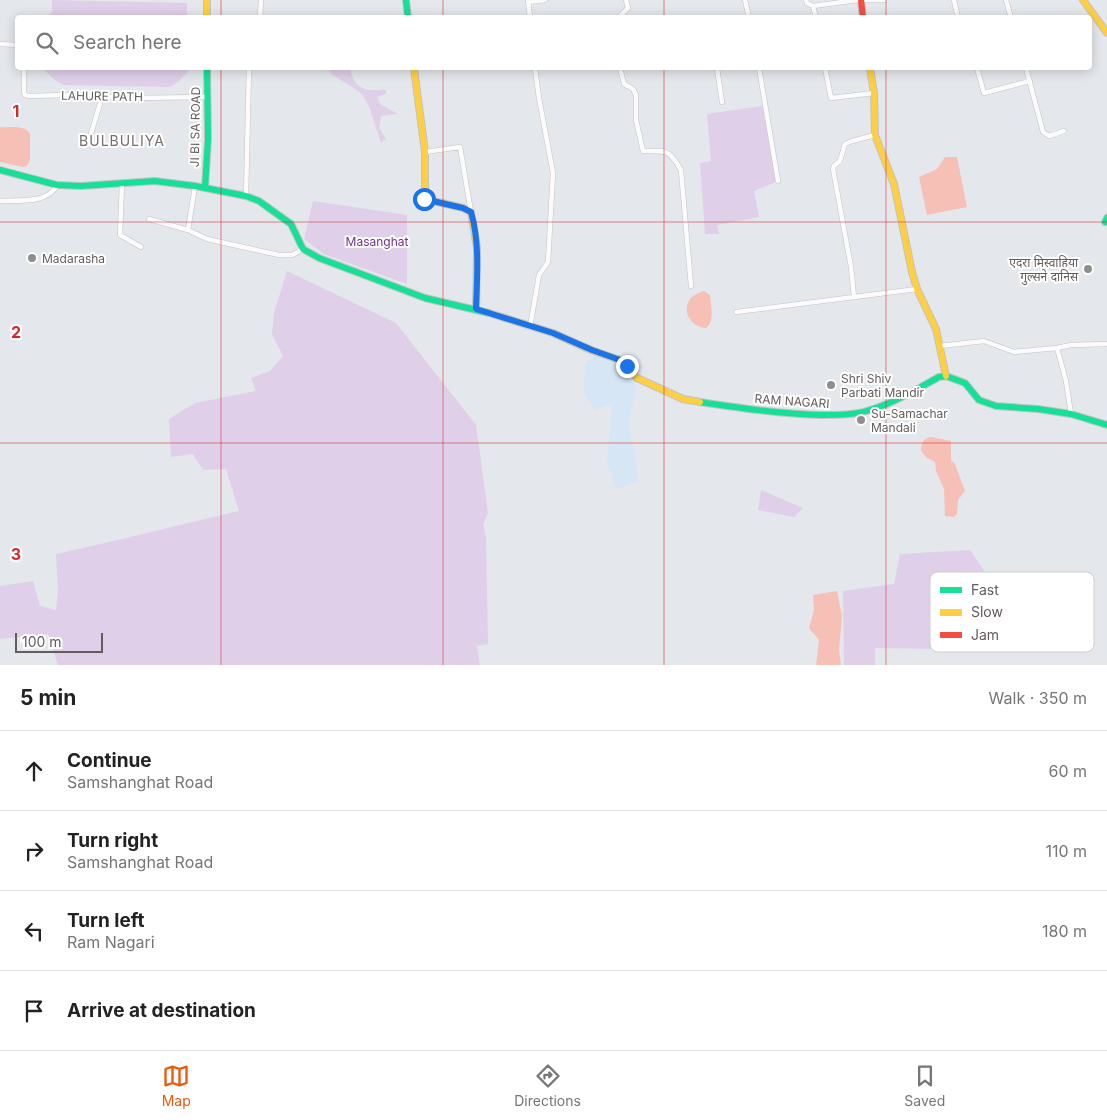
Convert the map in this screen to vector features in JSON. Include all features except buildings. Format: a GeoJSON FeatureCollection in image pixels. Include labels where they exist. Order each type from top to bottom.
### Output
{"type":"FeatureCollection","features":[{"type":"Feature","properties":{"kind":"main road"},"geometry":{"type":"LineString","coordinates":[[207,0],[207,15]]}},
{"type":"Feature","properties":{"kind":"main road"},"geometry":{"type":"LineString","coordinates":[[406,0],[408,15]]}},
{"type":"Feature","properties":{"kind":"main road"},"geometry":{"type":"LineString","coordinates":[[861,0],[863,15]]}},
{"type":"Feature","properties":{"kind":"main road"},"geometry":{"type":"LineString","coordinates":[[1083,0],[1107,34]]}},
{"type":"Feature","properties":{"kind":"main road","name":"JI BI SA ROAD"},"geometry":{"type":"LineString","coordinates":[[204,188],[208,139],[207,70]]}},
{"type":"Feature","properties":{"kind":"main road"},"geometry":{"type":"LineString","coordinates":[[414,70],[425,152],[424,199],[463,208],[471,212],[476,226],[478,269],[476,309]]}},
{"type":"Feature","properties":{"kind":"main road"},"geometry":{"type":"LineString","coordinates":[[870,70],[874,93],[875,135],[894,184],[912,272],[917,290],[936,329],[946,376],[965,383],[979,400],[996,406],[1071,414],[1107,425]]}},
{"type":"Feature","properties":{"kind":"main road"},"geometry":{"type":"LineString","coordinates":[[0,170],[57,185],[155,182],[195,186],[246,196],[259,201],[291,224],[303,249]]}},
{"type":"Feature","properties":{"kind":"main road","name":"RAM NAGARI"},"geometry":{"type":"LineString","coordinates":[[303,249],[319,258],[425,298],[476,309],[553,333],[620,360],[637,378],[683,400],[796,414],[844,415],[869,411],[946,376]]}},
{"type":"Feature","properties":{"kind":"street"},"geometry":{"type":"LineString","coordinates":[[260,15],[261,0]]}},
{"type":"Feature","properties":{"kind":"street"},"geometry":{"type":"LineString","coordinates":[[530,15],[528,1],[545,0]]}},
{"type":"Feature","properties":{"kind":"street"},"geometry":{"type":"LineString","coordinates":[[621,15],[628,8],[626,0]]}},
{"type":"Feature","properties":{"kind":"street"},"geometry":{"type":"LineString","coordinates":[[745,0],[748,15]]}},
{"type":"Feature","properties":{"kind":"street"},"geometry":{"type":"LineString","coordinates":[[806,0],[807,3],[813,6],[857,0]]}},
{"type":"Feature","properties":{"kind":"street"},"geometry":{"type":"LineString","coordinates":[[865,0],[884,0]]}},
{"type":"Feature","properties":{"kind":"street"},"geometry":{"type":"LineString","coordinates":[[954,0],[957,15]]}},
{"type":"Feature","properties":{"kind":"street"},"geometry":{"type":"LineString","coordinates":[[1006,0],[1010,15]]}},
{"type":"Feature","properties":{"kind":"street"},"geometry":{"type":"LineString","coordinates":[[813,6],[815,15]]}},
{"type":"Feature","properties":{"kind":"street"},"geometry":{"type":"LineString","coordinates":[[0,44],[15,45]]}},
{"type":"Feature","properties":{"kind":"street","name":"LAHURE PATH"},"geometry":{"type":"LineString","coordinates":[[24,70],[25,95],[102,97],[207,96]]}},
{"type":"Feature","properties":{"kind":"street"},"geometry":{"type":"LineString","coordinates":[[246,196],[249,70]]}},
{"type":"Feature","properties":{"kind":"street"},"geometry":{"type":"LineString","coordinates":[[530,327],[539,275],[548,262],[553,173],[539,98],[536,70]]}},
{"type":"Feature","properties":{"kind":"street"},"geometry":{"type":"LineString","coordinates":[[620,70],[624,84],[633,89],[636,94],[636,120],[643,152],[664,151],[672,155],[681,170],[692,286]]}},
{"type":"Feature","properties":{"kind":"street"},"geometry":{"type":"LineString","coordinates":[[717,70],[722,102]]}},
{"type":"Feature","properties":{"kind":"street"},"geometry":{"type":"LineString","coordinates":[[760,70],[778,181]]}},
{"type":"Feature","properties":{"kind":"street"},"geometry":{"type":"LineString","coordinates":[[825,70],[831,98],[874,93]]}},
{"type":"Feature","properties":{"kind":"street"},"geometry":{"type":"LineString","coordinates":[[978,70],[984,93],[1030,81]]}},
{"type":"Feature","properties":{"kind":"street"},"geometry":{"type":"LineString","coordinates":[[1027,70],[1043,132],[1049,136],[1064,131]]}},
{"type":"Feature","properties":{"kind":"street"},"geometry":{"type":"LineString","coordinates":[[90,136],[102,97]]}},
{"type":"Feature","properties":{"kind":"street"},"geometry":{"type":"LineString","coordinates":[[854,297],[852,273],[834,169],[840,161],[846,144],[875,135]]}},
{"type":"Feature","properties":{"kind":"street"},"geometry":{"type":"LineString","coordinates":[[425,152],[460,147],[471,212]]}},
{"type":"Feature","properties":{"kind":"street"},"geometry":{"type":"LineString","coordinates":[[122,184],[120,234],[141,247]]}},
{"type":"Feature","properties":{"kind":"street"},"geometry":{"type":"LineString","coordinates":[[0,201],[47,196],[54,191],[57,185]]}},
{"type":"Feature","properties":{"kind":"street"},"geometry":{"type":"LineString","coordinates":[[188,230],[195,186]]}},
{"type":"Feature","properties":{"kind":"street"},"geometry":{"type":"LineString","coordinates":[[149,220],[188,230],[207,239],[280,255],[292,255],[303,249]]}},
{"type":"Feature","properties":{"kind":"street"},"geometry":{"type":"LineString","coordinates":[[736,312],[917,290]]}},
{"type":"Feature","properties":{"kind":"street"},"geometry":{"type":"LineString","coordinates":[[940,346],[984,341],[1014,352],[1071,345],[1107,344]]}},
{"type":"Feature","properties":{"kind":"street"},"geometry":{"type":"LineString","coordinates":[[1057,348],[1066,381],[1071,414]]}},
{"type":"Feature","properties":{"kind":"green space"},"geometry":{"type":"Polygon","coordinates":[[[52,0],[187,3],[187,15],[48,15],[52,12],[52,0]]]}},
{"type":"Feature","properties":{"kind":"green space"},"geometry":{"type":"Polygon","coordinates":[[[44,70],[189,70],[170,87],[64,85],[44,70]]]}},
{"type":"Feature","properties":{"kind":"green space"},"geometry":{"type":"Polygon","coordinates":[[[328,70],[350,70],[352,76],[361,87],[371,90],[386,90],[386,94],[377,97],[381,105],[398,114],[381,116],[379,128],[386,139],[381,143],[369,106],[361,93],[328,70]]]}},
{"type":"Feature","properties":{"kind":"green space"},"geometry":{"type":"Polygon","coordinates":[[[762,106],[778,181],[754,191],[759,217],[717,225],[719,234],[705,234],[700,163],[711,161],[707,114],[762,106]]]}},
{"type":"Feature","properties":{"kind":"green space","name":"Masanghat"},"geometry":{"type":"Polygon","coordinates":[[[313,201],[407,215],[407,284],[324,254],[304,239],[313,201]]]}},
{"type":"Feature","properties":{"kind":"green space"},"geometry":{"type":"Polygon","coordinates":[[[287,271],[396,323],[476,425],[488,513],[483,525],[486,538],[488,644],[477,646],[480,665],[58,665],[48,634],[0,639],[0,586],[33,581],[40,606],[56,610],[58,591],[56,554],[239,511],[226,469],[203,470],[193,454],[171,457],[169,419],[195,403],[256,391],[251,378],[270,371],[283,356],[272,334],[274,313],[287,271]]]}},
{"type":"Feature","properties":{"kind":"green space"},"geometry":{"type":"Polygon","coordinates":[[[761,490],[803,508],[794,517],[758,510],[761,490]]]}},
{"type":"Feature","properties":{"kind":"green space"},"geometry":{"type":"Polygon","coordinates":[[[970,550],[985,572],[930,572],[930,649],[875,648],[875,665],[844,665],[843,591],[894,584],[900,554],[970,550]]]}},
{"type":"Feature","properties":{"kind":"sand"},"geometry":{"type":"Polygon","coordinates":[[[596,355],[624,364],[621,367],[636,384],[629,423],[639,481],[616,489],[607,461],[612,404],[595,410],[584,392],[585,364],[596,355]]]}},
{"type":"Feature","properties":{"kind":"shaded area"},"geometry":{"type":"Polygon","coordinates":[[[0,127],[21,128],[30,134],[30,160],[27,166],[23,167],[0,162],[0,127]]]}},
{"type":"Feature","properties":{"kind":"shaded area"},"geometry":{"type":"Polygon","coordinates":[[[945,157],[957,157],[967,207],[927,215],[919,177],[937,169],[945,157]]]}},
{"type":"Feature","properties":{"kind":"shaded area"},"geometry":{"type":"Polygon","coordinates":[[[704,291],[710,295],[712,308],[711,321],[706,328],[696,325],[687,314],[690,299],[704,291]]]}},
{"type":"Feature","properties":{"kind":"shaded area"},"geometry":{"type":"Polygon","coordinates":[[[931,437],[951,441],[951,460],[955,464],[965,491],[958,500],[957,514],[954,517],[945,516],[944,489],[936,471],[935,462],[927,458],[921,451],[923,442],[931,437]]]}},
{"type":"Feature","properties":{"kind":"shaded area"},"geometry":{"type":"Polygon","coordinates":[[[837,591],[842,616],[839,650],[841,665],[816,665],[819,640],[809,628],[814,610],[813,595],[837,591]]]}},
{"type":"Feature","properties":{"kind":"traffic: fast"},"geometry":{"type":"LineString","coordinates":[[406,0],[408,15]]}},
{"type":"Feature","properties":{"kind":"traffic: fast"},"geometry":{"type":"LineString","coordinates":[[205,188],[208,139],[207,70]]}},
{"type":"Feature","properties":{"kind":"traffic: fast"},"geometry":{"type":"LineString","coordinates":[[0,170],[57,185],[81,186],[155,181],[195,186],[246,196],[259,201],[291,224],[303,249],[319,258],[425,298],[489,313]]}},
{"type":"Feature","properties":{"kind":"traffic: fast"},"geometry":{"type":"LineString","coordinates":[[1105,222],[1107,218]]}},
{"type":"Feature","properties":{"kind":"traffic: fast"},"geometry":{"type":"LineString","coordinates":[[700,402],[791,413],[821,415],[852,414],[888,404],[939,377],[946,376],[965,383],[979,400],[996,406],[1071,414],[1107,425]]}},
{"type":"Feature","properties":{"kind":"traffic: slow"},"geometry":{"type":"LineString","coordinates":[[207,0],[207,15]]}},
{"type":"Feature","properties":{"kind":"traffic: slow"},"geometry":{"type":"LineString","coordinates":[[1083,0],[1107,33]]}},
{"type":"Feature","properties":{"kind":"traffic: slow"},"geometry":{"type":"LineString","coordinates":[[414,70],[425,152],[425,199],[463,208],[471,212],[477,248],[476,309]]}},
{"type":"Feature","properties":{"kind":"traffic: slow"},"geometry":{"type":"LineString","coordinates":[[870,70],[874,93],[875,135],[894,184],[912,272],[917,289],[936,329],[946,376]]}},
{"type":"Feature","properties":{"kind":"traffic: slow"},"geometry":{"type":"LineString","coordinates":[[489,313],[553,333],[591,350],[620,360],[637,378],[683,399],[700,402]]}},
{"type":"Feature","properties":{"kind":"traffic: jam"},"geometry":{"type":"LineString","coordinates":[[861,0],[863,15]]}},
{"type":"Feature","properties":{"kind":"place","name":"Madarasha"},"geometry":{"type":"Point","coordinates":[32,258]}},
{"type":"Feature","properties":{"kind":"place","name":"एदरा मिस्वाहिया गुल्सने दानिस"},"geometry":{"type":"Point","coordinates":[1088,269]}},
{"type":"Feature","properties":{"kind":"place","name":"Shri Shiv Parbati Mandir"},"geometry":{"type":"Point","coordinates":[831,385]}},
{"type":"Feature","properties":{"kind":"place","name":"Su-Samachar Mandali"},"geometry":{"type":"Point","coordinates":[861,420]}},
{"type":"Feature","properties":{"kind":"district","name":"BULBULIYA"},"geometry":{"type":"Point","coordinates":[122,140]}},
{"type":"Feature","properties":{"kind":"route"},"geometry":{"type":"LineString","coordinates":[[424,199],[463,208],[471,212],[476,226],[478,269],[476,309],[553,333],[620,360],[627,366]]}}]}
